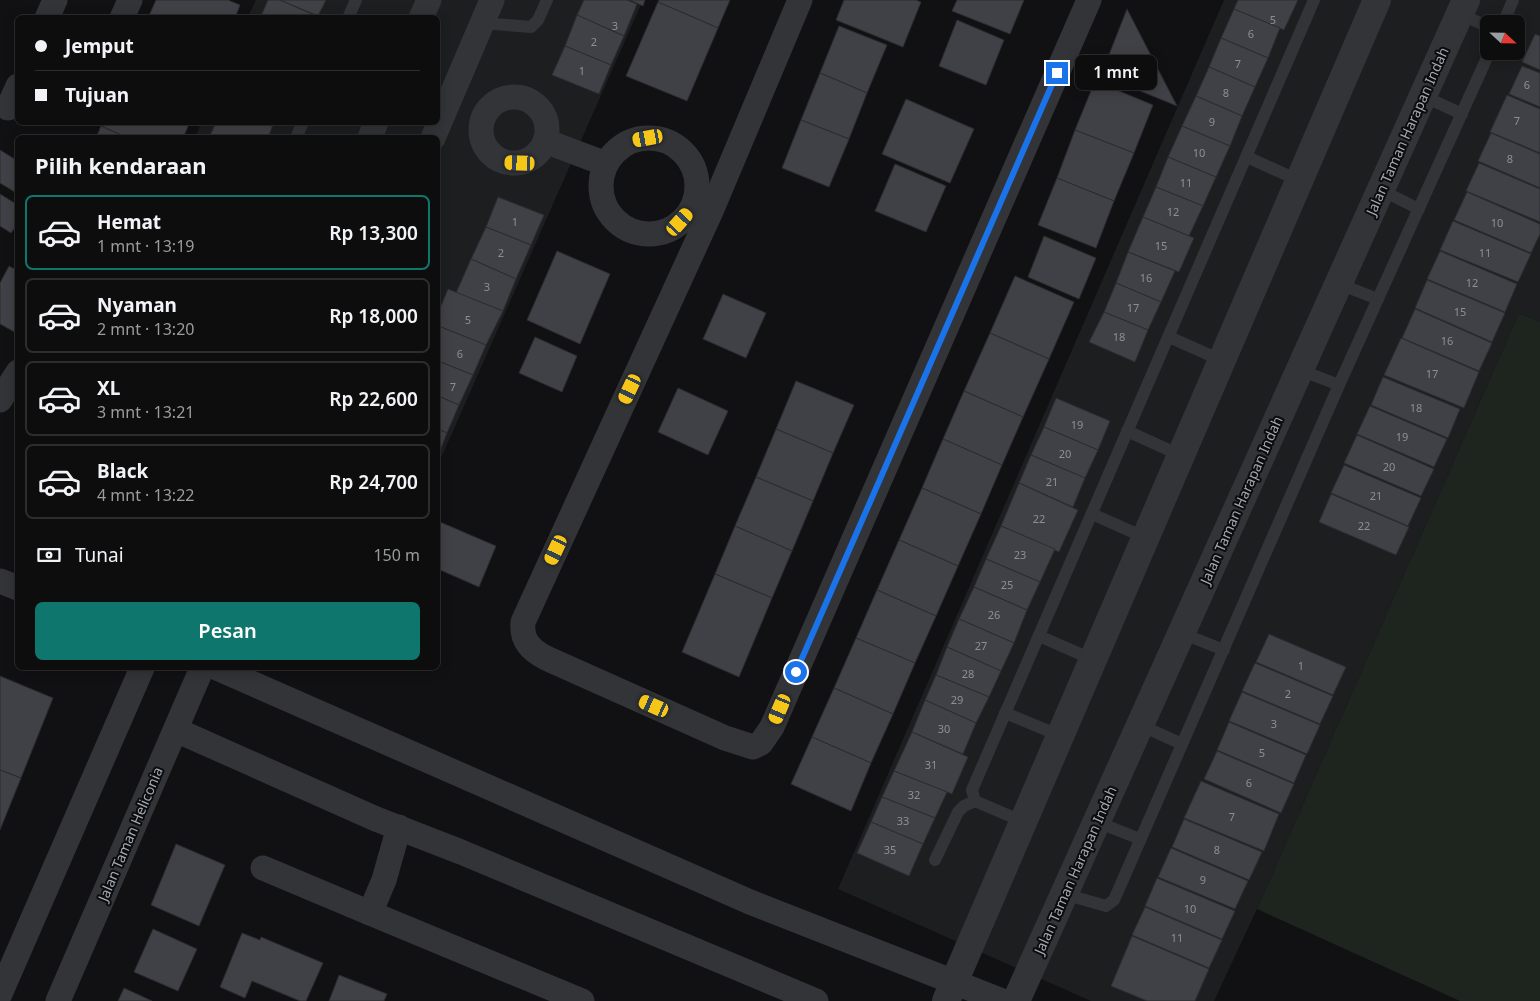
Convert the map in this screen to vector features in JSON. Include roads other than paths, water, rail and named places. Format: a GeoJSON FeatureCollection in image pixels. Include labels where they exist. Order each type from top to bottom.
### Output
{"type":"FeatureCollection","features":[{"type":"Feature","properties":{"kind":"street"},"geometry":{"type":"LineString","coordinates":[[48,15],[55,0]]}},
{"type":"Feature","properties":{"kind":"street"},"geometry":{"type":"LineString","coordinates":[[123,15],[130,0]]}},
{"type":"Feature","properties":{"kind":"street"},"geometry":{"type":"LineString","coordinates":[[422,15],[429,0]]}},
{"type":"Feature","properties":{"kind":"street"},"geometry":{"type":"LineString","coordinates":[[440,122],[492,0]]}},
{"type":"Feature","properties":{"kind":"street"},"geometry":{"type":"LineString","coordinates":[[800,0],[702,206],[524,622],[522,632],[529,647],[546,658],[725,738],[753,747],[761,743],[772,727],[1089,0]]}},
{"type":"Feature","properties":{"kind":"street"},"geometry":{"type":"LineString","coordinates":[[951,992],[1300,181],[1374,1]]}},
{"type":"Feature","properties":{"kind":"street","name":"Jalan Taman Harapan Indah"},"geometry":{"type":"LineString","coordinates":[[1016,1001],[1463,7]]}},
{"type":"Feature","properties":{"kind":"street"},"geometry":{"type":"LineString","coordinates":[[514,96],[527,99],[537,105],[544,114],[547,125],[545,141],[533,158],[520,163],[506,163],[493,157],[484,146],[480,132],[482,118],[490,107],[501,99],[514,96]]}},
{"type":"Feature","properties":{"kind":"street"},"geometry":{"type":"LineString","coordinates":[[448,103],[482,118]]}},
{"type":"Feature","properties":{"kind":"street"},"geometry":{"type":"LineString","coordinates":[[648,138],[665,140],[681,149],[691,163],[702,206],[670,229],[651,234],[631,231],[614,220],[603,203],[600,183],[606,164],[616,150],[631,141],[648,138]]}},
{"type":"Feature","properties":{"kind":"street"},"geometry":{"type":"LineString","coordinates":[[545,141],[606,164]]}},
{"type":"Feature","properties":{"kind":"street"},"geometry":{"type":"LineString","coordinates":[[0,400],[15,377]]}},
{"type":"Feature","properties":{"kind":"street"},"geometry":{"type":"LineString","coordinates":[[0,581],[15,587]]}},
{"type":"Feature","properties":{"kind":"street"},"geometry":{"type":"LineString","coordinates":[[0,994],[141,670]]}},
{"type":"Feature","properties":{"kind":"street","name":"Jalan Taman Heliconia"},"geometry":{"type":"LineString","coordinates":[[58,1001],[201,670]]}},
{"type":"Feature","properties":{"kind":"street"},"geometry":{"type":"LineString","coordinates":[[222,670],[951,992],[1002,1001]]}},
{"type":"Feature","properties":{"kind":"street"},"geometry":{"type":"LineString","coordinates":[[176,730],[399,827],[816,1001]]}},
{"type":"Feature","properties":{"kind":"street"},"geometry":{"type":"LineString","coordinates":[[370,913],[384,880],[399,827]]}},
{"type":"Feature","properties":{"kind":"street"},"geometry":{"type":"LineString","coordinates":[[263,868],[582,1001]]}},
{"type":"Feature","properties":{"kind":"lane"},"geometry":{"type":"LineString","coordinates":[[349,15],[356,0]]}},
{"type":"Feature","properties":{"kind":"lane"},"geometry":{"type":"LineString","coordinates":[[482,23],[531,27],[538,20],[547,0]]}},
{"type":"Feature","properties":{"kind":"lane"},"geometry":{"type":"LineString","coordinates":[[976,801],[972,790],[1314,0]]}},
{"type":"Feature","properties":{"kind":"lane"},"geometry":{"type":"LineString","coordinates":[[1507,15],[1513,0]]}},
{"type":"Feature","properties":{"kind":"lane"},"geometry":{"type":"LineString","coordinates":[[1463,7],[1480,20]]}},
{"type":"Feature","properties":{"kind":"lane"},"geometry":{"type":"LineString","coordinates":[[1064,894],[1106,906],[1114,900],[1339,385],[1486,60]]}},
{"type":"Feature","properties":{"kind":"lane"},"geometry":{"type":"LineString","coordinates":[[1423,96],[1462,114]]}},
{"type":"Feature","properties":{"kind":"lane"},"geometry":{"type":"LineString","coordinates":[[1247,157],[1300,181]]}},
{"type":"Feature","properties":{"kind":"lane"},"geometry":{"type":"LineString","coordinates":[[1381,190],[1419,209]]}},
{"type":"Feature","properties":{"kind":"lane"},"geometry":{"type":"LineString","coordinates":[[1339,284],[1378,299]]}},
{"type":"Feature","properties":{"kind":"lane"},"geometry":{"type":"LineString","coordinates":[[1169,337],[1223,361]]}},
{"type":"Feature","properties":{"kind":"lane"},"geometry":{"type":"LineString","coordinates":[[1300,370],[1339,385]]}},
{"type":"Feature","properties":{"kind":"lane"},"geometry":{"type":"LineString","coordinates":[[1127,431],[1182,456]]}},
{"type":"Feature","properties":{"kind":"lane"},"geometry":{"type":"LineString","coordinates":[[1092,514],[1146,538]]}},
{"type":"Feature","properties":{"kind":"lane"},"geometry":{"type":"LineString","coordinates":[[1181,633],[1224,650]]}},
{"type":"Feature","properties":{"kind":"lane"},"geometry":{"type":"LineString","coordinates":[[1039,636],[1094,660]]}},
{"type":"Feature","properties":{"kind":"lane"},"geometry":{"type":"LineString","coordinates":[[1005,714],[1061,736]]}},
{"type":"Feature","properties":{"kind":"lane"},"geometry":{"type":"LineString","coordinates":[[1140,725],[1182,744]]}},
{"type":"Feature","properties":{"kind":"lane"},"geometry":{"type":"LineString","coordinates":[[935,860],[958,812],[964,806],[976,801],[1024,822]]}},
{"type":"Feature","properties":{"kind":"lane"},"geometry":{"type":"LineString","coordinates":[[1096,822],[1140,840]]}}]}
